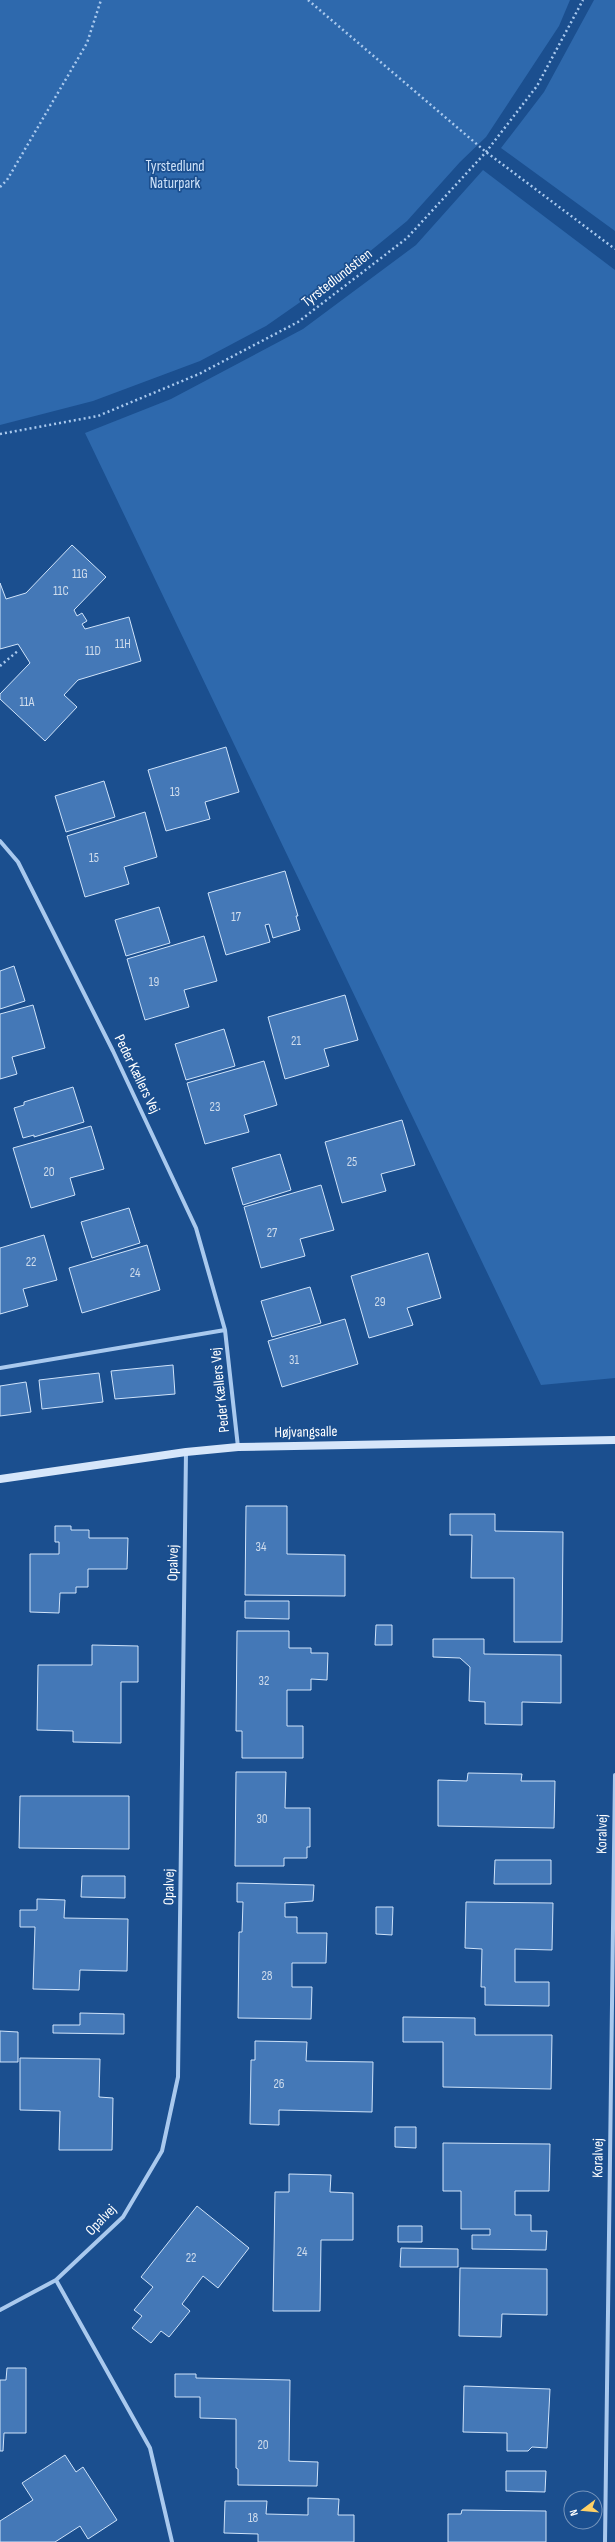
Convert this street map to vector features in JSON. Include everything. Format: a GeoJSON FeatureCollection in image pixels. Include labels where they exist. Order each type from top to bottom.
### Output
{"type":"FeatureCollection","features":[{"type":"Feature","properties":{"kind":"street","name":"Peder Kællers Vej"},"geometry":{"type":"LineString","coordinates":[[0,841],[18,862],[113,1050],[196,1228],[225,1330],[238,1447]]}},
{"type":"Feature","properties":{"kind":"street","name":"Peder Kællers Vej"},"geometry":{"type":"LineString","coordinates":[[0,1368],[225,1330]]}},
{"type":"Feature","properties":{"kind":"street","name":"Højvangsalle"},"geometry":{"type":"LineString","coordinates":[[0,1479],[186,1452],[238,1447],[615,1440]]}},
{"type":"Feature","properties":{"kind":"street","name":"Opalvej"},"geometry":{"type":"LineString","coordinates":[[0,2310],[56,2280],[123,2217],[162,2151],[178,2077],[186,1452]]}},
{"type":"Feature","properties":{"kind":"street","name":"Koralvej"},"geometry":{"type":"LineString","coordinates":[[604,2542],[615,1775]]}},
{"type":"Feature","properties":{"kind":"street"},"geometry":{"type":"LineString","coordinates":[[56,2280],[150,2448],[172,2542]]}},
{"type":"Feature","properties":{"kind":"path"},"geometry":{"type":"LineString","coordinates":[[0,187],[7,180],[87,43],[101,0]]}},
{"type":"Feature","properties":{"kind":"path"},"geometry":{"type":"LineString","coordinates":[[308,0],[486,152],[615,249]]}},
{"type":"Feature","properties":{"kind":"path","name":"Tyrstedlundstien"},"geometry":{"type":"LineString","coordinates":[[0,434],[98,416],[199,374],[298,322],[406,238],[486,152],[537,86],[583,0]]}},
{"type":"Feature","properties":{"kind":"path"},"geometry":{"type":"LineString","coordinates":[[0,666],[19,650]]}},
{"type":"Feature","properties":{"kind":"green space","name":"Tyrstedlund Naturpark"},"geometry":{"type":"Polygon","coordinates":[[[0,0],[570,0],[559,26],[486,137],[460,162],[407,221],[352,266],[266,326],[200,361],[93,401],[0,425],[0,0]]]}},
{"type":"Feature","properties":{"kind":"green space"},"geometry":{"type":"Polygon","coordinates":[[[594,0],[615,0],[615,231],[501,148],[544,92],[594,0]]]}},
{"type":"Feature","properties":{"kind":"green space"},"geometry":{"type":"Polygon","coordinates":[[[483,170],[615,270],[615,1378],[541,1385],[85,433],[171,399],[303,329],[416,245],[483,170]]]}},
{"type":"Feature","properties":{"kind":"building"},"geometry":{"type":"Polygon","coordinates":[[[72,545],[106,577],[74,610],[77,616],[82,613],[87,621],[82,624],[85,629],[129,617],[141,661],[78,680],[64,695],[77,707],[45,741],[0,699],[0,694],[30,663],[18,644],[0,649],[0,583],[6,599],[26,593],[72,545]]]}},
{"type":"Feature","properties":{"kind":"building"},"geometry":{"type":"Polygon","coordinates":[[[226,747],[239,792],[205,802],[210,819],[166,831],[148,770],[226,747]]]}},
{"type":"Feature","properties":{"kind":"building"},"geometry":{"type":"Polygon","coordinates":[[[104,781],[115,817],[66,832],[55,796],[104,781]]]}},
{"type":"Feature","properties":{"kind":"building"},"geometry":{"type":"Polygon","coordinates":[[[145,812],[157,857],[124,867],[129,884],[85,897],[67,836],[145,812]]]}},
{"type":"Feature","properties":{"kind":"building"},"geometry":{"type":"Polygon","coordinates":[[[285,871],[298,916],[296,916],[300,930],[273,938],[269,924],[265,925],[270,942],[226,955],[208,893],[285,871]]]}},
{"type":"Feature","properties":{"kind":"building"},"geometry":{"type":"Polygon","coordinates":[[[159,907],[170,943],[126,956],[115,920],[159,907]]]}},
{"type":"Feature","properties":{"kind":"building"},"geometry":{"type":"Polygon","coordinates":[[[204,936],[217,981],[184,990],[189,1007],[145,1020],[127,959],[204,936]]]}},
{"type":"Feature","properties":{"kind":"building"},"geometry":{"type":"Polygon","coordinates":[[[14,966],[25,1001],[0,1009],[0,971],[14,966]]]}},
{"type":"Feature","properties":{"kind":"building"},"geometry":{"type":"Polygon","coordinates":[[[345,995],[358,1040],[324,1049],[329,1066],[285,1079],[268,1017],[345,995]]]}},
{"type":"Feature","properties":{"kind":"building"},"geometry":{"type":"Polygon","coordinates":[[[33,1005],[45,1048],[12,1057],[17,1074],[0,1079],[0,1014],[33,1005]]]}},
{"type":"Feature","properties":{"kind":"building"},"geometry":{"type":"Polygon","coordinates":[[[224,1029],[235,1066],[186,1080],[175,1044],[224,1029]]]}},
{"type":"Feature","properties":{"kind":"building"},"geometry":{"type":"Polygon","coordinates":[[[264,1061],[277,1105],[244,1115],[249,1132],[205,1144],[187,1083],[264,1061]]]}},
{"type":"Feature","properties":{"kind":"building"},"geometry":{"type":"Polygon","coordinates":[[[73,1087],[84,1122],[34,1137],[34,1135],[23,1138],[14,1108],[24,1105],[24,1102],[73,1087]]]}},
{"type":"Feature","properties":{"kind":"building"},"geometry":{"type":"Polygon","coordinates":[[[402,1120],[415,1165],[381,1174],[386,1191],[342,1203],[325,1142],[402,1120]]]}},
{"type":"Feature","properties":{"kind":"building"},"geometry":{"type":"Polygon","coordinates":[[[91,1126],[104,1169],[70,1178],[75,1195],[31,1208],[13,1148],[91,1126]]]}},
{"type":"Feature","properties":{"kind":"building"},"geometry":{"type":"Polygon","coordinates":[[[280,1154],[291,1190],[243,1205],[232,1168],[280,1154]]]}},
{"type":"Feature","properties":{"kind":"building"},"geometry":{"type":"Polygon","coordinates":[[[321,1185],[334,1230],[300,1239],[305,1256],[261,1268],[244,1207],[321,1185]]]}},
{"type":"Feature","properties":{"kind":"building"},"geometry":{"type":"Polygon","coordinates":[[[129,1208],[140,1243],[92,1258],[81,1222],[129,1208]]]}},
{"type":"Feature","properties":{"kind":"building"},"geometry":{"type":"Polygon","coordinates":[[[44,1235],[57,1280],[23,1289],[28,1306],[0,1314],[0,1248],[44,1235]]]}},
{"type":"Feature","properties":{"kind":"building"},"geometry":{"type":"Polygon","coordinates":[[[147,1245],[160,1290],[82,1313],[69,1268],[147,1245]]]}},
{"type":"Feature","properties":{"kind":"building"},"geometry":{"type":"Polygon","coordinates":[[[428,1253],[441,1298],[407,1308],[413,1325],[369,1338],[351,1276],[428,1253]]]}},
{"type":"Feature","properties":{"kind":"building"},"geometry":{"type":"Polygon","coordinates":[[[310,1287],[321,1323],[272,1337],[261,1301],[310,1287]]]}},
{"type":"Feature","properties":{"kind":"building"},"geometry":{"type":"Polygon","coordinates":[[[345,1319],[358,1364],[282,1387],[268,1341],[345,1319]]]}},
{"type":"Feature","properties":{"kind":"building"},"geometry":{"type":"Polygon","coordinates":[[[173,1365],[175,1394],[115,1399],[111,1371],[173,1365]]]}},
{"type":"Feature","properties":{"kind":"building"},"geometry":{"type":"Polygon","coordinates":[[[99,1373],[103,1402],[42,1409],[39,1380],[99,1373]]]}},
{"type":"Feature","properties":{"kind":"building"},"geometry":{"type":"Polygon","coordinates":[[[26,1382],[31,1412],[0,1416],[0,1386],[26,1382]]]}},
{"type":"Feature","properties":{"kind":"building"},"geometry":{"type":"Polygon","coordinates":[[[246,1506],[287,1506],[287,1554],[345,1555],[345,1596],[245,1595],[246,1506]]]}},
{"type":"Feature","properties":{"kind":"building"},"geometry":{"type":"Polygon","coordinates":[[[450,1514],[495,1514],[495,1531],[563,1532],[562,1642],[514,1642],[514,1578],[471,1578],[472,1535],[450,1535],[450,1514]]]}},
{"type":"Feature","properties":{"kind":"building"},"geometry":{"type":"Polygon","coordinates":[[[55,1526],[71,1526],[71,1530],[89,1530],[89,1538],[128,1538],[127,1569],[88,1569],[88,1587],[76,1587],[76,1593],[60,1593],[59,1613],[30,1612],[30,1554],[59,1554],[59,1542],[55,1542],[55,1526]]]}},
{"type":"Feature","properties":{"kind":"building"},"geometry":{"type":"Polygon","coordinates":[[[245,1601],[289,1601],[289,1619],[245,1618],[245,1601]]]}},
{"type":"Feature","properties":{"kind":"building"},"geometry":{"type":"Polygon","coordinates":[[[376,1625],[392,1625],[392,1645],[375,1645],[376,1625]]]}},
{"type":"Feature","properties":{"kind":"building"},"geometry":{"type":"Polygon","coordinates":[[[237,1631],[289,1631],[289,1648],[311,1648],[311,1653],[328,1653],[327,1680],[311,1679],[311,1690],[287,1690],[287,1726],[303,1726],[303,1758],[242,1758],[242,1731],[236,1731],[237,1631]]]}},
{"type":"Feature","properties":{"kind":"building"},"geometry":{"type":"Polygon","coordinates":[[[433,1639],[484,1639],[484,1654],[561,1655],[561,1703],[522,1702],[522,1725],[485,1724],[485,1702],[469,1701],[470,1667],[460,1658],[433,1657],[433,1639]]]}},
{"type":"Feature","properties":{"kind":"building"},"geometry":{"type":"Polygon","coordinates":[[[92,1645],[138,1646],[138,1682],[121,1682],[121,1743],[73,1742],[73,1731],[37,1730],[38,1665],[92,1665],[92,1645]]]}},
{"type":"Feature","properties":{"kind":"building"},"geometry":{"type":"Polygon","coordinates":[[[236,1772],[286,1772],[285,1808],[310,1808],[310,1847],[307,1847],[307,1858],[284,1858],[284,1866],[235,1866],[236,1772]]]}},
{"type":"Feature","properties":{"kind":"building"},"geometry":{"type":"Polygon","coordinates":[[[468,1773],[522,1774],[521,1781],[555,1781],[554,1828],[438,1826],[438,1780],[467,1781],[468,1773]]]}},
{"type":"Feature","properties":{"kind":"building"},"geometry":{"type":"Polygon","coordinates":[[[20,1796],[129,1796],[129,1849],[19,1848],[20,1796]]]}},
{"type":"Feature","properties":{"kind":"building"},"geometry":{"type":"Polygon","coordinates":[[[495,1860],[551,1860],[551,1884],[494,1884],[495,1860]]]}},
{"type":"Feature","properties":{"kind":"building"},"geometry":{"type":"Polygon","coordinates":[[[82,1876],[125,1876],[125,1898],[81,1897],[82,1876]]]}},
{"type":"Feature","properties":{"kind":"building"},"geometry":{"type":"Polygon","coordinates":[[[237,1883],[314,1885],[313,1901],[285,1903],[285,1917],[297,1917],[297,1933],[327,1933],[326,1963],[292,1963],[292,1987],[312,1987],[311,2019],[238,2018],[239,1932],[242,1932],[243,1902],[237,1902],[237,1883]]]}},
{"type":"Feature","properties":{"kind":"building"},"geometry":{"type":"Polygon","coordinates":[[[37,1899],[65,1900],[64,1918],[128,1919],[127,1971],[80,1970],[79,1990],[33,1989],[35,1927],[20,1927],[20,1910],[37,1910],[37,1899]]]}},
{"type":"Feature","properties":{"kind":"building"},"geometry":{"type":"Polygon","coordinates":[[[466,1902],[553,1903],[552,1950],[515,1949],[515,1982],[549,1982],[549,2006],[485,2005],[485,1987],[481,1987],[482,1949],[465,1948],[466,1902]]]}},
{"type":"Feature","properties":{"kind":"building"},"geometry":{"type":"Polygon","coordinates":[[[376,1907],[393,1907],[392,1935],[376,1934],[376,1907]]]}},
{"type":"Feature","properties":{"kind":"building"},"geometry":{"type":"Polygon","coordinates":[[[80,2013],[124,2014],[124,2034],[53,2033],[53,2025],[80,2025],[80,2013]]]}},
{"type":"Feature","properties":{"kind":"building"},"geometry":{"type":"Polygon","coordinates":[[[403,2017],[475,2018],[475,2035],[552,2035],[551,2089],[443,2087],[443,2042],[403,2042],[403,2017]]]}},
{"type":"Feature","properties":{"kind":"building"},"geometry":{"type":"Polygon","coordinates":[[[0,2031],[18,2032],[18,2062],[0,2062],[0,2031]]]}},
{"type":"Feature","properties":{"kind":"building"},"geometry":{"type":"Polygon","coordinates":[[[255,2041],[307,2042],[306,2061],[373,2062],[372,2112],[279,2110],[279,2125],[250,2124],[251,2060],[255,2060],[255,2041]]]}},
{"type":"Feature","properties":{"kind":"building"},"geometry":{"type":"Polygon","coordinates":[[[20,2058],[100,2059],[99,2097],[113,2098],[112,2150],[59,2150],[60,2111],[20,2110],[20,2058]]]}},
{"type":"Feature","properties":{"kind":"building"},"geometry":{"type":"Polygon","coordinates":[[[395,2127],[416,2127],[416,2148],[395,2147],[395,2127]]]}},
{"type":"Feature","properties":{"kind":"building"},"geometry":{"type":"Polygon","coordinates":[[[443,2143],[550,2144],[549,2191],[515,2191],[515,2215],[531,2215],[531,2231],[547,2231],[546,2250],[472,2249],[472,2235],[490,2235],[490,2229],[461,2229],[461,2191],[443,2191],[443,2143]]]}},
{"type":"Feature","properties":{"kind":"building"},"geometry":{"type":"Polygon","coordinates":[[[289,2174],[331,2175],[330,2192],[353,2193],[353,2240],[321,2240],[320,2311],[273,2311],[275,2192],[289,2192],[289,2174]]]}},
{"type":"Feature","properties":{"kind":"building"},"geometry":{"type":"Polygon","coordinates":[[[197,2206],[249,2248],[218,2288],[203,2276],[182,2304],[190,2311],[169,2337],[161,2331],[151,2343],[132,2328],[142,2316],[134,2310],[153,2287],[141,2277],[197,2206]]]}},
{"type":"Feature","properties":{"kind":"building"},"geometry":{"type":"Polygon","coordinates":[[[398,2226],[422,2226],[422,2242],[398,2242],[398,2226]]]}},
{"type":"Feature","properties":{"kind":"building"},"geometry":{"type":"Polygon","coordinates":[[[401,2248],[458,2249],[458,2267],[400,2267],[401,2248]]]}},
{"type":"Feature","properties":{"kind":"building"},"geometry":{"type":"Polygon","coordinates":[[[460,2268],[547,2269],[547,2315],[502,2314],[501,2337],[459,2336],[460,2268]]]}},
{"type":"Feature","properties":{"kind":"building"},"geometry":{"type":"Polygon","coordinates":[[[7,2368],[26,2368],[26,2433],[4,2433],[3,2451],[0,2451],[0,2380],[6,2380],[7,2368]]]}},
{"type":"Feature","properties":{"kind":"building"},"geometry":{"type":"Polygon","coordinates":[[[175,2374],[196,2374],[196,2378],[290,2380],[289,2461],[318,2462],[317,2486],[238,2485],[238,2469],[236,2468],[236,2419],[200,2418],[200,2397],[175,2397],[175,2374]]]}},
{"type":"Feature","properties":{"kind":"building"},"geometry":{"type":"Polygon","coordinates":[[[464,2386],[550,2389],[547,2448],[532,2447],[528,2451],[507,2451],[507,2433],[463,2432],[464,2386]]]}},
{"type":"Feature","properties":{"kind":"building"},"geometry":{"type":"Polygon","coordinates":[[[65,2455],[76,2472],[83,2467],[117,2520],[88,2539],[80,2526],[55,2542],[0,2542],[0,2521],[33,2500],[22,2483],[65,2455]]]}},
{"type":"Feature","properties":{"kind":"building"},"geometry":{"type":"Polygon","coordinates":[[[506,2471],[546,2471],[545,2492],[506,2491],[506,2471]]]}},
{"type":"Feature","properties":{"kind":"building"},"geometry":{"type":"Polygon","coordinates":[[[308,2498],[339,2499],[338,2515],[354,2515],[354,2542],[258,2542],[258,2534],[224,2533],[225,2501],[267,2501],[266,2514],[308,2515],[308,2498]]]}},
{"type":"Feature","properties":{"kind":"building"},"geometry":{"type":"Polygon","coordinates":[[[462,2510],[546,2511],[546,2542],[448,2542],[448,2514],[461,2514],[462,2510]]]}}]}
